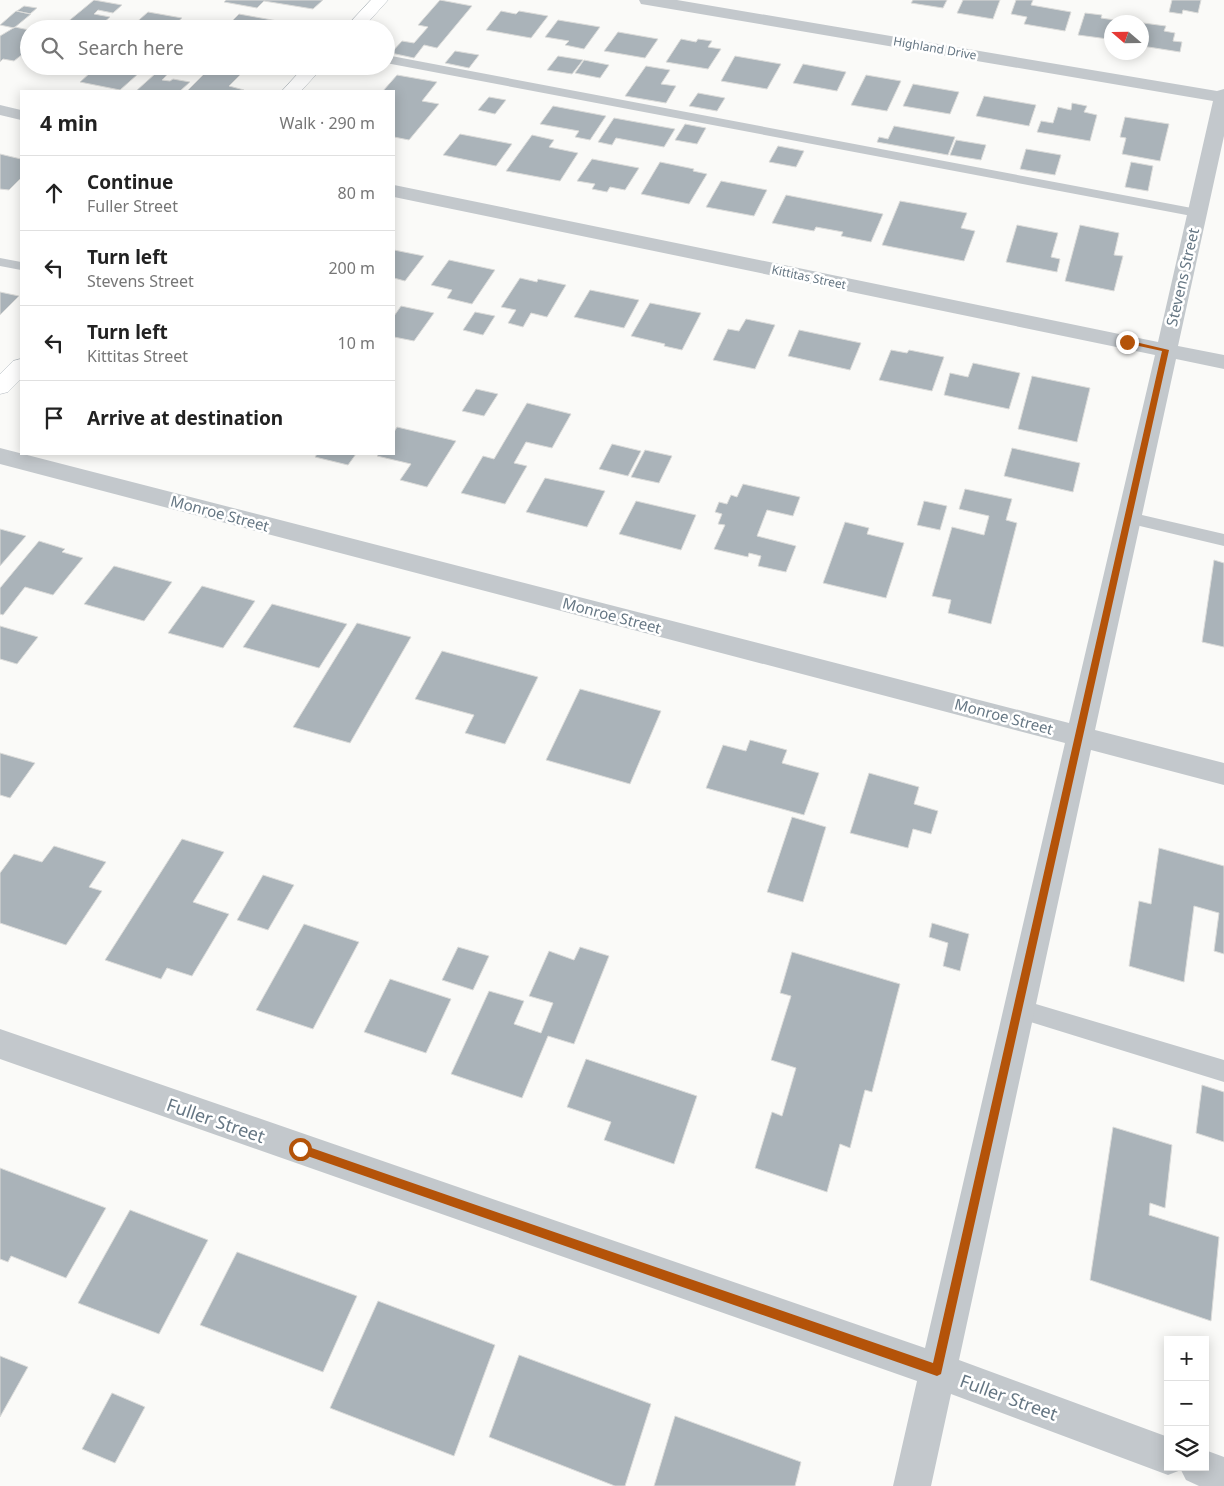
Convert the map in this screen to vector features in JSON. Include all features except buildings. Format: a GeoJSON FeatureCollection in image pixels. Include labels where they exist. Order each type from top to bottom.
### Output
{"type":"FeatureCollection","features":[{"type":"Feature","properties":{"kind":"main road"},"geometry":{"type":"LineString","coordinates":[[361,20],[380,0]]}},
{"type":"Feature","properties":{"kind":"main road"},"geometry":{"type":"LineString","coordinates":[[292,90],[306,75]]}},
{"type":"Feature","properties":{"kind":"main road"},"geometry":{"type":"LineString","coordinates":[[0,387],[20,367]]}},
{"type":"Feature","properties":{"kind":"street","name":"Highland Drive"},"geometry":{"type":"LineString","coordinates":[[647,0],[1224,95]]}},
{"type":"Feature","properties":{"kind":"street","name":"Stevens Street"},"geometry":{"type":"LineString","coordinates":[[912,1486],[1224,95]]}},
{"type":"Feature","properties":{"kind":"street"},"geometry":{"type":"LineString","coordinates":[[0,110],[20,114]]}},
{"type":"Feature","properties":{"kind":"street","name":"Kittitas Street"},"geometry":{"type":"LineString","coordinates":[[395,191],[1224,362]]}},
{"type":"Feature","properties":{"kind":"street","name":"Monroe Street"},"geometry":{"type":"LineString","coordinates":[[0,456],[1224,774]]}},
{"type":"Feature","properties":{"kind":"street","name":"Fuller Street"},"geometry":{"type":"LineString","coordinates":[[0,1044],[937,1370],[1164,1455]]}},
{"type":"Feature","properties":{"kind":"street"},"geometry":{"type":"LineString","coordinates":[[1209,1471],[1224,1476]]}},
{"type":"Feature","properties":{"kind":"lane"},"geometry":{"type":"LineString","coordinates":[[395,61],[1197,213]]}},
{"type":"Feature","properties":{"kind":"lane"},"geometry":{"type":"LineString","coordinates":[[0,262],[20,266]]}},
{"type":"Feature","properties":{"kind":"lane"},"geometry":{"type":"LineString","coordinates":[[1129,518],[1224,540]]}},
{"type":"Feature","properties":{"kind":"lane"},"geometry":{"type":"LineString","coordinates":[[1019,1009],[1224,1071]]}},
{"type":"Feature","properties":{"kind":"route"},"geometry":{"type":"LineString","coordinates":[[300,1149],[937,1370],[1166,350],[1127,342]]}}]}
